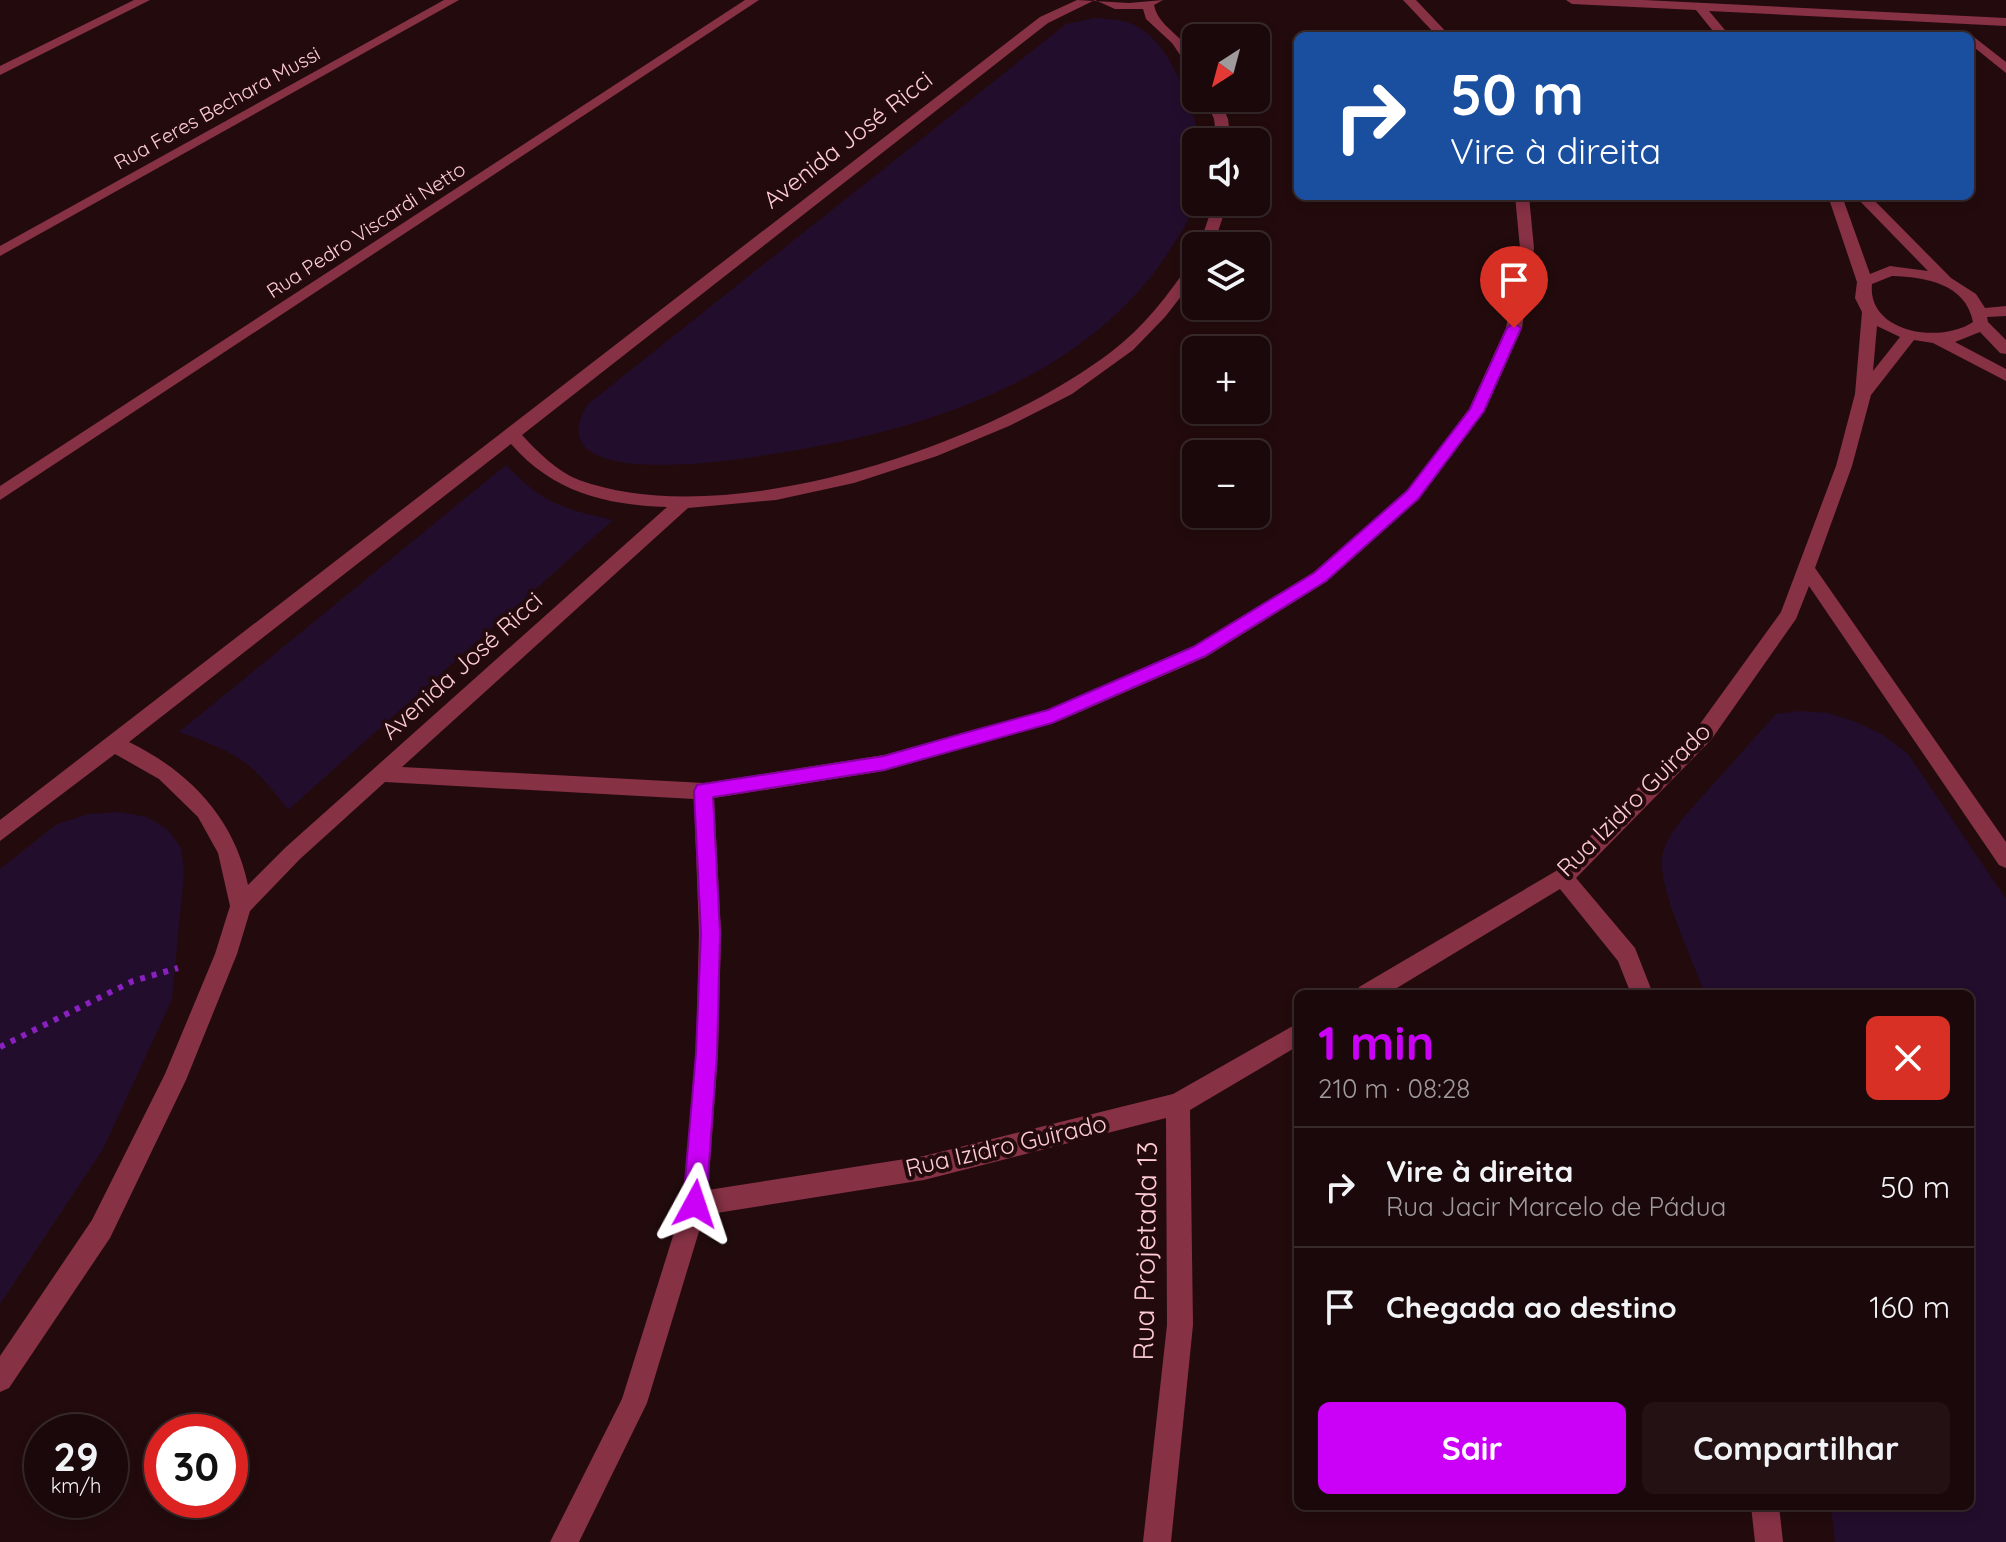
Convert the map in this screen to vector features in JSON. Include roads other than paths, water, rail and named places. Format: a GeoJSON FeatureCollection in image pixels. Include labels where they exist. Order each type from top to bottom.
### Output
{"type":"FeatureCollection","features":[{"type":"Feature","properties":{"kind":"street"},"geometry":{"type":"LineString","coordinates":[[0,71],[144,0]]}},
{"type":"Feature","properties":{"kind":"street","name":"Rua Feres Bechara Mussi"},"geometry":{"type":"LineString","coordinates":[[0,252],[453,0]]}},
{"type":"Feature","properties":{"kind":"street","name":"Rua Pedro Viscardi Netto"},"geometry":{"type":"LineString","coordinates":[[0,494],[753,0]]}},
{"type":"Feature","properties":{"kind":"street","name":"Avenida José Ricci"},"geometry":{"type":"LineString","coordinates":[[0,832],[1044,20],[1065,8],[1089,0]]}},
{"type":"Feature","properties":{"kind":"street"},"geometry":{"type":"LineString","coordinates":[[1101,0],[1121,6],[1153,2],[1150,16],[1182,48]]}},
{"type":"Feature","properties":{"kind":"street"},"geometry":{"type":"LineString","coordinates":[[1409,0],[1440,32]]}},
{"type":"Feature","properties":{"kind":"street"},"geometry":{"type":"LineString","coordinates":[[1572,0],[2006,22]]}},
{"type":"Feature","properties":{"kind":"street"},"geometry":{"type":"LineString","coordinates":[[1699,6],[1721,32]]}},
{"type":"Feature","properties":{"kind":"street"},"geometry":{"type":"LineString","coordinates":[[1949,19],[1963,32]]}},
{"type":"Feature","properties":{"kind":"street"},"geometry":{"type":"LineString","coordinates":[[1974,41],[2006,69]]}},
{"type":"Feature","properties":{"kind":"street"},"geometry":{"type":"LineString","coordinates":[[380,774],[704,791],[884,763],[1052,716],[1199,652],[1320,577],[1413,495],[1476,411],[1514,328],[1527,248],[1522,200]]}},
{"type":"Feature","properties":{"kind":"street","name":"Rua Izidro Guirado"},"geometry":{"type":"LineString","coordinates":[[1374,990],[1563,877],[1704,734],[1789,614],[1844,466],[1863,394],[1870,312],[1861,291],[1865,282],[1836,200]]}},
{"type":"Feature","properties":{"kind":"street"},"geometry":{"type":"LineString","coordinates":[[1866,200],[1947,281]]}},
{"type":"Feature","properties":{"kind":"street"},"geometry":{"type":"LineString","coordinates":[[1865,282],[1890,271],[1928,274],[1947,281],[1963,291],[1980,318],[2006,349]]}},
{"type":"Feature","properties":{"kind":"street"},"geometry":{"type":"LineString","coordinates":[[513,435],[534,459],[573,484],[624,499],[683,503],[785,492],[883,469],[973,438],[1051,399],[1116,356],[1166,308],[1182,285]]}},
{"type":"Feature","properties":{"kind":"street"},"geometry":{"type":"LineString","coordinates":[[1870,312],[1887,325],[1910,335],[1939,340],[1958,339],[1973,333],[1980,318],[2006,311]]}},
{"type":"Feature","properties":{"kind":"street","name":"Rua Izidro Guirado"},"geometry":{"type":"LineString","coordinates":[[1863,394],[1910,335]]}},
{"type":"Feature","properties":{"kind":"street"},"geometry":{"type":"LineString","coordinates":[[1939,340],[2006,376]]}},
{"type":"Feature","properties":{"kind":"street","name":"Avenida José Ricci"},"geometry":{"type":"LineString","coordinates":[[0,1379],[101,1229],[174,1080],[226,954],[241,906],[293,853],[683,503]]}},
{"type":"Feature","properties":{"kind":"street"},"geometry":{"type":"LineString","coordinates":[[1806,568],[2006,859]]}},
{"type":"Feature","properties":{"kind":"street"},"geometry":{"type":"LineString","coordinates":[[114,744],[156,763],[199,800],[227,848],[241,906]]}},
{"type":"Feature","properties":{"kind":"street"},"geometry":{"type":"LineString","coordinates":[[564,1542],[634,1403],[695,1204],[707,1053],[710,933],[704,791]]}},
{"type":"Feature","properties":{"kind":"street"},"geometry":{"type":"LineString","coordinates":[[1563,877],[1627,955],[1640,990]]}},
{"type":"Feature","properties":{"kind":"street","name":"Rua Izidro Guirado"},"geometry":{"type":"LineString","coordinates":[[695,1204],[924,1168],[1178,1104],[1294,1036]]}},
{"type":"Feature","properties":{"kind":"street","name":"Rua Projetada 13"},"geometry":{"type":"LineString","coordinates":[[1157,1542],[1180,1325],[1178,1104]]}},
{"type":"Feature","properties":{"kind":"street"},"geometry":{"type":"LineString","coordinates":[[1765,1510],[1769,1542]]}}]}
